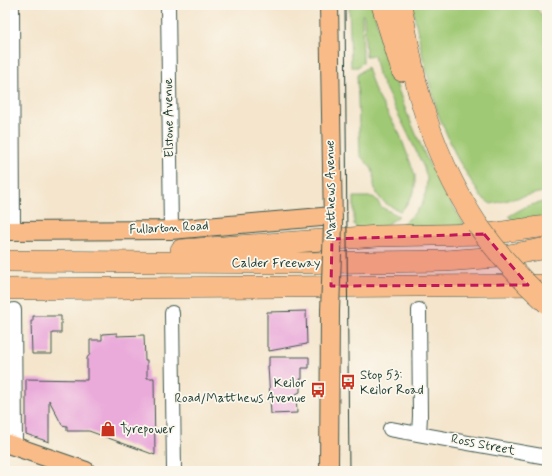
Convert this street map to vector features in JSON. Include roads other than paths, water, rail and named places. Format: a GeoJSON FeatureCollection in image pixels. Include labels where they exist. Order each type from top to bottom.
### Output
{"type":"FeatureCollection","features":[{"type":"Feature","properties":{"kind":"highway"},"geometry":{"type":"LineString","coordinates":[[382,5],[407,85],[429,126]]}},
{"type":"Feature","properties":{"kind":"highway"},"geometry":{"type":"LineString","coordinates":[[401,5],[419,92],[429,126],[446,169],[464,204],[477,224],[505,261],[547,303]]}},
{"type":"Feature","properties":{"kind":"highway"},"geometry":{"type":"LineString","coordinates":[[113,261],[149,252],[378,236],[488,234],[547,226]]}},
{"type":"Feature","properties":{"kind":"highway","name":"Calder Freeway"},"geometry":{"type":"LineString","coordinates":[[5,261],[286,264],[445,261],[498,257],[547,248]]}},
{"type":"Feature","properties":{"kind":"highway","name":"Calder Freeway"},"geometry":{"type":"LineString","coordinates":[[5,289],[547,285]]}},
{"type":"Feature","properties":{"kind":"main road","name":"Matthews Avenue"},"geometry":{"type":"LineString","coordinates":[[329,471],[331,267],[324,221],[330,5]]}},
{"type":"Feature","properties":{"kind":"main road","name":"Fullarton Road"},"geometry":{"type":"LineString","coordinates":[[9,231],[171,230],[324,221]]}},
{"type":"Feature","properties":{"kind":"main road"},"geometry":{"type":"LineString","coordinates":[[10,445],[86,471]]}},
{"type":"Feature","properties":{"kind":"street"},"geometry":{"type":"LineString","coordinates":[[9,231],[12,5]]}},
{"type":"Feature","properties":{"kind":"street","name":"Elstone Avenue"},"geometry":{"type":"LineString","coordinates":[[168,5],[171,230]]}},
{"type":"Feature","properties":{"kind":"street"},"geometry":{"type":"LineString","coordinates":[[10,445],[14,310]]}},
{"type":"Feature","properties":{"kind":"street"},"geometry":{"type":"LineString","coordinates":[[419,310],[419,434]]}},
{"type":"Feature","properties":{"kind":"street"},"geometry":{"type":"LineString","coordinates":[[172,313],[174,471]]}},
{"type":"Feature","properties":{"kind":"street","name":"Ross Street"},"geometry":{"type":"LineString","coordinates":[[390,429],[547,457]]}},
{"type":"Feature","properties":{"kind":"tram line"},"geometry":{"type":"LineString","coordinates":[[345,5],[349,471]]}},
{"type":"Feature","properties":{"kind":"place","name":"Stop 53: Keilor Road"},"geometry":{"type":"Point","coordinates":[348,382]}},
{"type":"Feature","properties":{"kind":"place","name":"Keilor Road/Matthews Avenue"},"geometry":{"type":"Point","coordinates":[318,390]}},
{"type":"Feature","properties":{"kind":"place","name":"Tyrepower"},"geometry":{"type":"Point","coordinates":[108,429]}}]}
